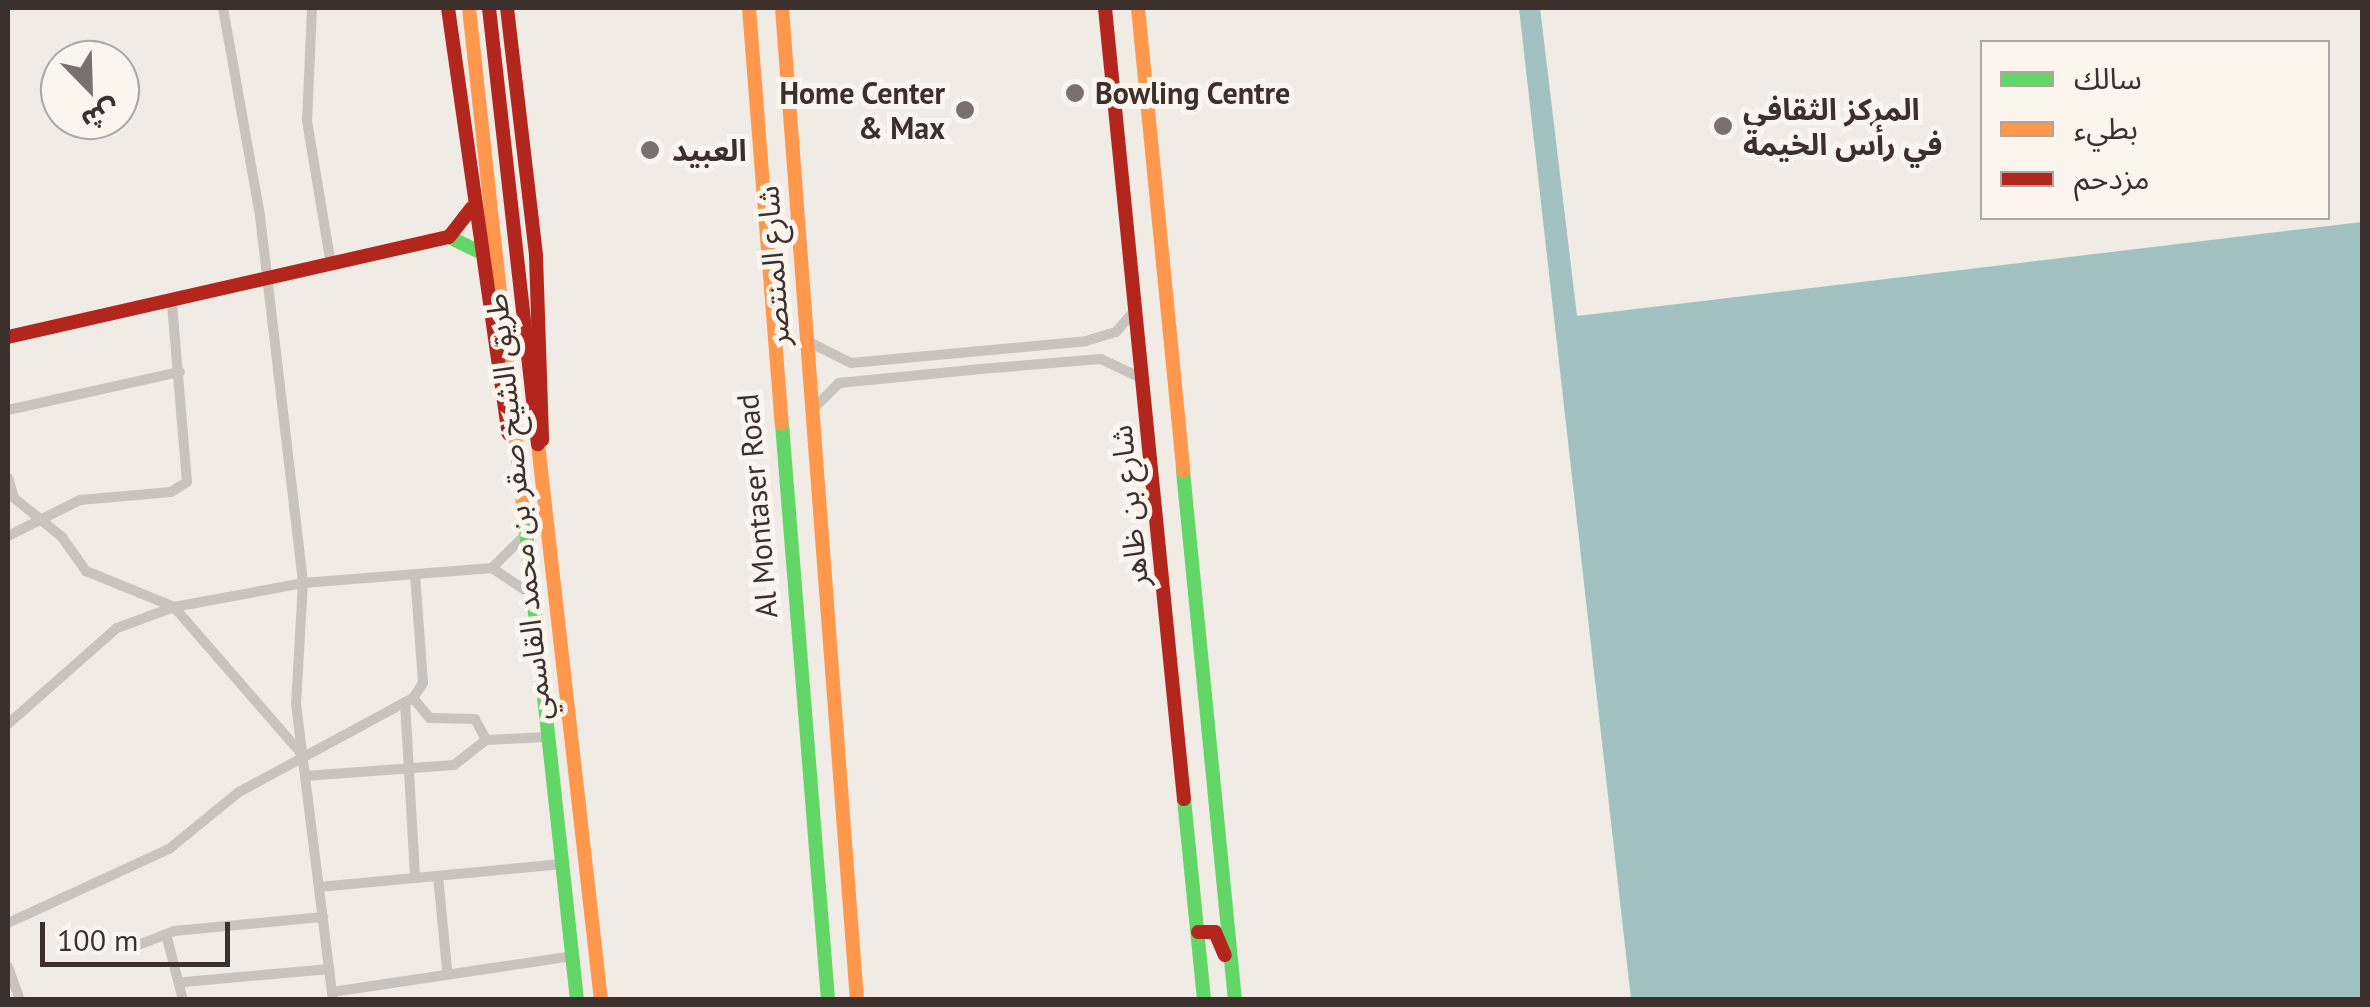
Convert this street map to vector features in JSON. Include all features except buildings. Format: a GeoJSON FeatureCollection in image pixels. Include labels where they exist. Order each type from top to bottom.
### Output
{"type":"FeatureCollection","features":[{"type":"Feature","properties":{"kind":"main road"},"geometry":{"type":"LineString","coordinates":[[448,8],[478,251],[511,446]]}},
{"type":"Feature","properties":{"kind":"main road","name":"طريق الشيخ صقر بن محمد القاسمي"},"geometry":{"type":"LineString","coordinates":[[470,8],[521,539],[577,1000]]}},
{"type":"Feature","properties":{"kind":"main road","name":"طريق الشيخ صقر بن محمد القاسمي"},"geometry":{"type":"LineString","coordinates":[[489,8],[542,444],[601,1000]]}},
{"type":"Feature","properties":{"kind":"main road"},"geometry":{"type":"LineString","coordinates":[[506,8],[536,256],[542,444]]}},
{"type":"Feature","properties":{"kind":"main road","name":"Al Montaser Road"},"geometry":{"type":"LineString","coordinates":[[750,8],[828,1000]]}},
{"type":"Feature","properties":{"kind":"main road","name":"شارع المنتصر"},"geometry":{"type":"LineString","coordinates":[[782,8],[857,1000]]}},
{"type":"Feature","properties":{"kind":"main road","name":"شارع بن ظاهر"},"geometry":{"type":"LineString","coordinates":[[1104,8],[1204,1000]]}},
{"type":"Feature","properties":{"kind":"main road","name":"شارع بن ظاهر"},"geometry":{"type":"LineString","coordinates":[[1138,8],[1235,1000]]}},
{"type":"Feature","properties":{"kind":"main road"},"geometry":{"type":"LineString","coordinates":[[1120,144],[1127,128],[1139,128],[1154,191]]}},
{"type":"Feature","properties":{"kind":"main road"},"geometry":{"type":"LineString","coordinates":[[8,337],[172,303],[450,237],[472,208]]}},
{"type":"Feature","properties":{"kind":"main road"},"geometry":{"type":"LineString","coordinates":[[450,237],[478,251]]}},
{"type":"Feature","properties":{"kind":"main road"},"geometry":{"type":"LineString","coordinates":[[1198,932],[1219,936],[1235,1000]]}},
{"type":"Feature","properties":{"kind":"street"},"geometry":{"type":"LineString","coordinates":[[223,8],[265,280],[303,582],[302,754],[333,996],[447,969],[572,956]]}},
{"type":"Feature","properties":{"kind":"street"},"geometry":{"type":"LineString","coordinates":[[312,8],[307,121],[331,265]]}},
{"type":"Feature","properties":{"kind":"street"},"geometry":{"type":"LineString","coordinates":[[8,536],[40,517],[104,494],[183,487],[193,470],[172,303]]}},
{"type":"Feature","properties":{"kind":"street"},"geometry":{"type":"LineString","coordinates":[[805,332],[815,352],[850,364],[1105,338],[1137,308]]}},
{"type":"Feature","properties":{"kind":"street"},"geometry":{"type":"LineString","coordinates":[[1101,359],[1111,350],[1105,338]]}},
{"type":"Feature","properties":{"kind":"street"},"geometry":{"type":"LineString","coordinates":[[811,410],[847,383],[1101,359],[1144,381]]}},
{"type":"Feature","properties":{"kind":"street"},"geometry":{"type":"LineString","coordinates":[[847,383],[850,364]]}},
{"type":"Feature","properties":{"kind":"street"},"geometry":{"type":"LineString","coordinates":[[8,422],[12,411],[180,372]]}},
{"type":"Feature","properties":{"kind":"street"},"geometry":{"type":"LineString","coordinates":[[8,478],[11,496],[40,517],[86,571],[174,607],[302,754]]}},
{"type":"Feature","properties":{"kind":"street"},"geometry":{"type":"LineString","coordinates":[[492,568],[521,539]]}},
{"type":"Feature","properties":{"kind":"street"},"geometry":{"type":"LineString","coordinates":[[8,724],[117,628],[174,607],[303,582],[492,568],[528,592]]}},
{"type":"Feature","properties":{"kind":"street"},"geometry":{"type":"LineString","coordinates":[[8,923],[169,848],[302,754],[409,700],[423,683],[416,574]]}},
{"type":"Feature","properties":{"kind":"street"},"geometry":{"type":"LineString","coordinates":[[409,700],[430,718],[475,719],[486,740]]}},
{"type":"Feature","properties":{"kind":"street"},"geometry":{"type":"LineString","coordinates":[[409,700],[415,878]]}},
{"type":"Feature","properties":{"kind":"street"},"geometry":{"type":"LineString","coordinates":[[305,776],[409,770],[471,759],[486,740],[546,737]]}},
{"type":"Feature","properties":{"kind":"street"},"geometry":{"type":"LineString","coordinates":[[319,888],[562,864]]}},
{"type":"Feature","properties":{"kind":"street"},"geometry":{"type":"LineString","coordinates":[[438,876],[447,969]]}},
{"type":"Feature","properties":{"kind":"street"},"geometry":{"type":"LineString","coordinates":[[138,945],[166,934],[323,917]]}},
{"type":"Feature","properties":{"kind":"street"},"geometry":{"type":"LineString","coordinates":[[166,934],[184,982],[183,1000]]}},
{"type":"Feature","properties":{"kind":"street"},"geometry":{"type":"LineString","coordinates":[[8,967],[20,1000]]}},
{"type":"Feature","properties":{"kind":"street"},"geometry":{"type":"LineString","coordinates":[[184,982],[329,969]]}},
{"type":"Feature","properties":{"kind":"water"},"geometry":{"type":"Polygon","coordinates":[[[1519,8],[1540,8],[1577,316],[2362,222],[2362,999],[1631,999],[1519,8]]]}},
{"type":"Feature","properties":{"kind":"traffic: fast"},"geometry":{"type":"LineString","coordinates":[[449,237],[478,251]]}},
{"type":"Feature","properties":{"kind":"traffic: fast"},"geometry":{"type":"LineString","coordinates":[[782,424],[828,1000]]}},
{"type":"Feature","properties":{"kind":"traffic: fast"},"geometry":{"type":"LineString","coordinates":[[1183,471],[1235,1000]]}},
{"type":"Feature","properties":{"kind":"traffic: fast"},"geometry":{"type":"LineString","coordinates":[[523,503],[577,1000]]}},
{"type":"Feature","properties":{"kind":"traffic: fast"},"geometry":{"type":"LineString","coordinates":[[1184,799],[1204,1000]]}},
{"type":"Feature","properties":{"kind":"traffic: slow"},"geometry":{"type":"LineString","coordinates":[[469,8],[523,503]]}},
{"type":"Feature","properties":{"kind":"traffic: slow"},"geometry":{"type":"LineString","coordinates":[[749,8],[782,424]]}},
{"type":"Feature","properties":{"kind":"traffic: slow"},"geometry":{"type":"LineString","coordinates":[[782,8],[857,1000]]}},
{"type":"Feature","properties":{"kind":"traffic: slow"},"geometry":{"type":"LineString","coordinates":[[1138,8],[1183,471]]}},
{"type":"Feature","properties":{"kind":"traffic: slow"},"geometry":{"type":"LineString","coordinates":[[538,444],[601,1000]]}},
{"type":"Feature","properties":{"kind":"traffic: jam"},"geometry":{"type":"LineString","coordinates":[[448,8],[509,434]]}},
{"type":"Feature","properties":{"kind":"traffic: jam"},"geometry":{"type":"LineString","coordinates":[[489,8],[538,444]]}},
{"type":"Feature","properties":{"kind":"traffic: jam"},"geometry":{"type":"LineString","coordinates":[[507,8],[536,256],[542,440]]}},
{"type":"Feature","properties":{"kind":"traffic: jam"},"geometry":{"type":"LineString","coordinates":[[1105,8],[1184,799]]}},
{"type":"Feature","properties":{"kind":"traffic: jam"},"geometry":{"type":"LineString","coordinates":[[8,337],[449,237],[472,208]]}},
{"type":"Feature","properties":{"kind":"traffic: jam"},"geometry":{"type":"LineString","coordinates":[[1198,932],[1215,932],[1225,955]]}},
{"type":"Feature","properties":{"kind":"place","name":"Bowling Centre"},"geometry":{"type":"Point","coordinates":[1075,93]}},
{"type":"Feature","properties":{"kind":"place","name":"Home Center & Max"},"geometry":{"type":"Point","coordinates":[965,110]}},
{"type":"Feature","properties":{"kind":"place","name":"المركز الثقافي في رأس الخيمة"},"geometry":{"type":"Point","coordinates":[1723,126]}},
{"type":"Feature","properties":{"kind":"place","name":"العبيد"},"geometry":{"type":"Point","coordinates":[650,150]}}]}
